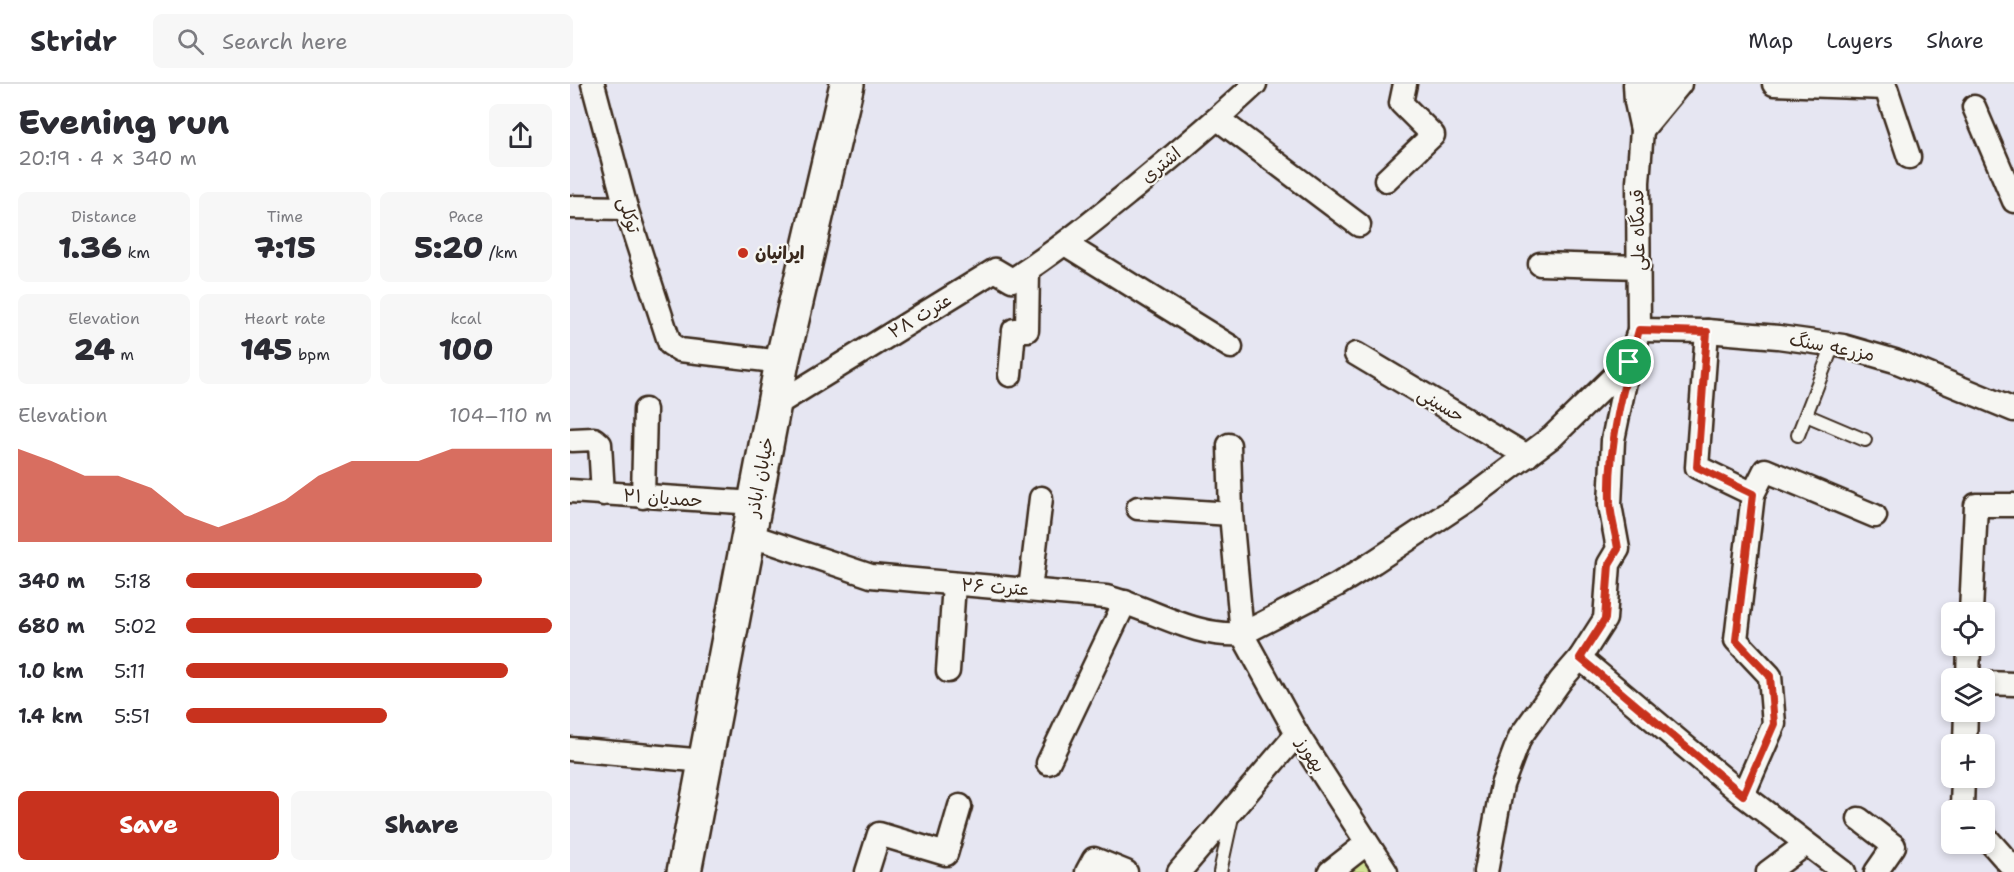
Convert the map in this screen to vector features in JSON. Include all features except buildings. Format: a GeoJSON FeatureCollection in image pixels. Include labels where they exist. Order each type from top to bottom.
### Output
{"type":"FeatureCollection","features":[{"type":"Feature","properties":{"kind":"main road","name":"خیابان اباذر"},"geometry":{"type":"LineString","coordinates":[[684,872],[782,362],[847,84]]}},
{"type":"Feature","properties":{"kind":"street","name":"توکلی"},"geometry":{"type":"LineString","coordinates":[[593,84],[626,208],[670,344],[680,350],[782,362]]}},
{"type":"Feature","properties":{"kind":"street","name":"اشتری"},"geometry":{"type":"LineString","coordinates":[[1065,244],[1218,119],[1255,84]]}},
{"type":"Feature","properties":{"kind":"street"},"geometry":{"type":"LineString","coordinates":[[1386,180],[1433,135],[1401,104],[1405,84]]}},
{"type":"Feature","properties":{"kind":"street"},"geometry":{"type":"LineString","coordinates":[[1635,84],[1642,130]]}},
{"type":"Feature","properties":{"kind":"street"},"geometry":{"type":"LineString","coordinates":[[1642,130],[1654,104],[1656,84]]}},
{"type":"Feature","properties":{"kind":"street"},"geometry":{"type":"LineString","coordinates":[[1642,130],[1680,84]]}},
{"type":"Feature","properties":{"kind":"street"},"geometry":{"type":"LineString","coordinates":[[1774,84],[1886,88],[1909,157]]}},
{"type":"Feature","properties":{"kind":"street"},"geometry":{"type":"LineString","coordinates":[[1974,107],[2013,194]]}},
{"type":"Feature","properties":{"kind":"street"},"geometry":{"type":"LineString","coordinates":[[1218,119],[1359,225]]}},
{"type":"Feature","properties":{"kind":"street","name":"قدمگاه علی"},"geometry":{"type":"LineString","coordinates":[[1486,872],[1502,785],[1520,737],[1561,680],[1580,658],[1605,619],[1609,564],[1618,549],[1610,505],[1613,440],[1629,362],[1639,330],[1638,182],[1642,130]]}},
{"type":"Feature","properties":{"kind":"street"},"geometry":{"type":"LineString","coordinates":[[570,207],[626,208]]}},
{"type":"Feature","properties":{"kind":"street"},"geometry":{"type":"LineString","coordinates":[[1065,244],[1231,347]]}},
{"type":"Feature","properties":{"kind":"street","name":"عترت ۲۸"},"geometry":{"type":"LineString","coordinates":[[774,405],[995,270],[1012,280],[1065,244]]}},
{"type":"Feature","properties":{"kind":"street"},"geometry":{"type":"LineString","coordinates":[[1540,264],[1639,267]]}},
{"type":"Feature","properties":{"kind":"street"},"geometry":{"type":"LineString","coordinates":[[1010,375],[1014,330],[1027,330],[1028,270]]}},
{"type":"Feature","properties":{"kind":"street","name":"مزرعه سنگ"},"geometry":{"type":"LineString","coordinates":[[1639,330],[1778,337],[1869,352],[2014,410]]}},
{"type":"Feature","properties":{"kind":"street"},"geometry":{"type":"LineString","coordinates":[[1707,332],[1697,467],[1753,494]]}},
{"type":"Feature","properties":{"kind":"street","name":"حسینی"},"geometry":{"type":"LineString","coordinates":[[1356,354],[1527,456]]}},
{"type":"Feature","properties":{"kind":"street"},"geometry":{"type":"LineString","coordinates":[[1229,445],[1231,514],[1242,634],[1337,585],[1459,505],[1560,429],[1629,362]]}},
{"type":"Feature","properties":{"kind":"street"},"geometry":{"type":"LineString","coordinates":[[644,497],[645,410]]}},
{"type":"Feature","properties":{"kind":"street"},"geometry":{"type":"LineString","coordinates":[[572,440],[594,439],[600,444],[603,494]]}},
{"type":"Feature","properties":{"kind":"street"},"geometry":{"type":"LineString","coordinates":[[1743,795],[1774,724],[1770,676],[1736,640],[1753,494],[1765,470],[1875,516]]}},
{"type":"Feature","properties":{"kind":"street","name":"حمدیان ۲۱"},"geometry":{"type":"LineString","coordinates":[[570,491],[755,503]]}},
{"type":"Feature","properties":{"kind":"street"},"geometry":{"type":"LineString","coordinates":[[1030,590],[1041,498]]}},
{"type":"Feature","properties":{"kind":"street"},"geometry":{"type":"LineString","coordinates":[[1971,602],[1976,504],[2014,505]]}},
{"type":"Feature","properties":{"kind":"street"},"geometry":{"type":"LineString","coordinates":[[1137,508],[1231,514]]}},
{"type":"Feature","properties":{"kind":"street","name":"عترت ۲۶"},"geometry":{"type":"LineString","coordinates":[[749,535],[871,576],[1091,595],[1125,602],[1180,625],[1207,633],[1242,634]]}},
{"type":"Feature","properties":{"kind":"street"},"geometry":{"type":"LineString","coordinates":[[948,670],[954,584]]}},
{"type":"Feature","properties":{"kind":"street"},"geometry":{"type":"LineString","coordinates":[[1048,763],[1125,602]]}},
{"type":"Feature","properties":{"kind":"street","name":"بهورز"},"geometry":{"type":"LineString","coordinates":[[1242,634],[1298,734],[1386,872]]}},
{"type":"Feature","properties":{"kind":"street"},"geometry":{"type":"LineString","coordinates":[[1580,658],[1743,795],[1844,872]]}},
{"type":"Feature","properties":{"kind":"street"},"geometry":{"type":"LineString","coordinates":[[1995,683],[2014,684]]}},
{"type":"Feature","properties":{"kind":"street"},"geometry":{"type":"LineString","coordinates":[[1179,872],[1298,734]]}},
{"type":"Feature","properties":{"kind":"street"},"geometry":{"type":"LineString","coordinates":[[570,749],[705,760]]}},
{"type":"Feature","properties":{"kind":"street"},"geometry":{"type":"LineString","coordinates":[[867,872],[879,834],[946,854],[960,806]]}},
{"type":"Feature","properties":{"kind":"street"},"geometry":{"type":"LineString","coordinates":[[1859,819],[1894,846],[1876,872]]}},
{"type":"Feature","properties":{"kind":"street"},"geometry":{"type":"LineString","coordinates":[[1329,872],[1367,843]]}},
{"type":"Feature","properties":{"kind":"street"},"geometry":{"type":"LineString","coordinates":[[1768,872],[1806,844]]}},
{"type":"Feature","properties":{"kind":"street"},"geometry":{"type":"LineString","coordinates":[[1995,847],[2014,869]]}},
{"type":"Feature","properties":{"kind":"street"},"geometry":{"type":"LineString","coordinates":[[1087,872],[1094,859],[1126,872]]}},
{"type":"Feature","properties":{"kind":"lane"},"geometry":{"type":"LineString","coordinates":[[1798,435],[1833,345]]}},
{"type":"Feature","properties":{"kind":"lane"},"geometry":{"type":"LineString","coordinates":[[1806,415],[1865,440]]}},
{"type":"Feature","properties":{"kind":"lane"},"geometry":{"type":"LineString","coordinates":[[1220,872],[1234,807]]}},
{"type":"Feature","properties":{"kind":"green space"},"geometry":{"type":"Polygon","coordinates":[[[1367,843],[1386,872],[1330,872],[1367,843]]]}},
{"type":"Feature","properties":{"kind":"place","name":"ایرانیان"},"geometry":{"type":"Point","coordinates":[743,253]}},
{"type":"Feature","properties":{"kind":"route"},"geometry":{"type":"LineString","coordinates":[[1639,330],[1707,332],[1697,467],[1753,494],[1736,640],[1770,676],[1774,724],[1743,795],[1580,658],[1605,619],[1609,564],[1618,549],[1610,505],[1613,440],[1629,362],[1639,330]]}}]}
